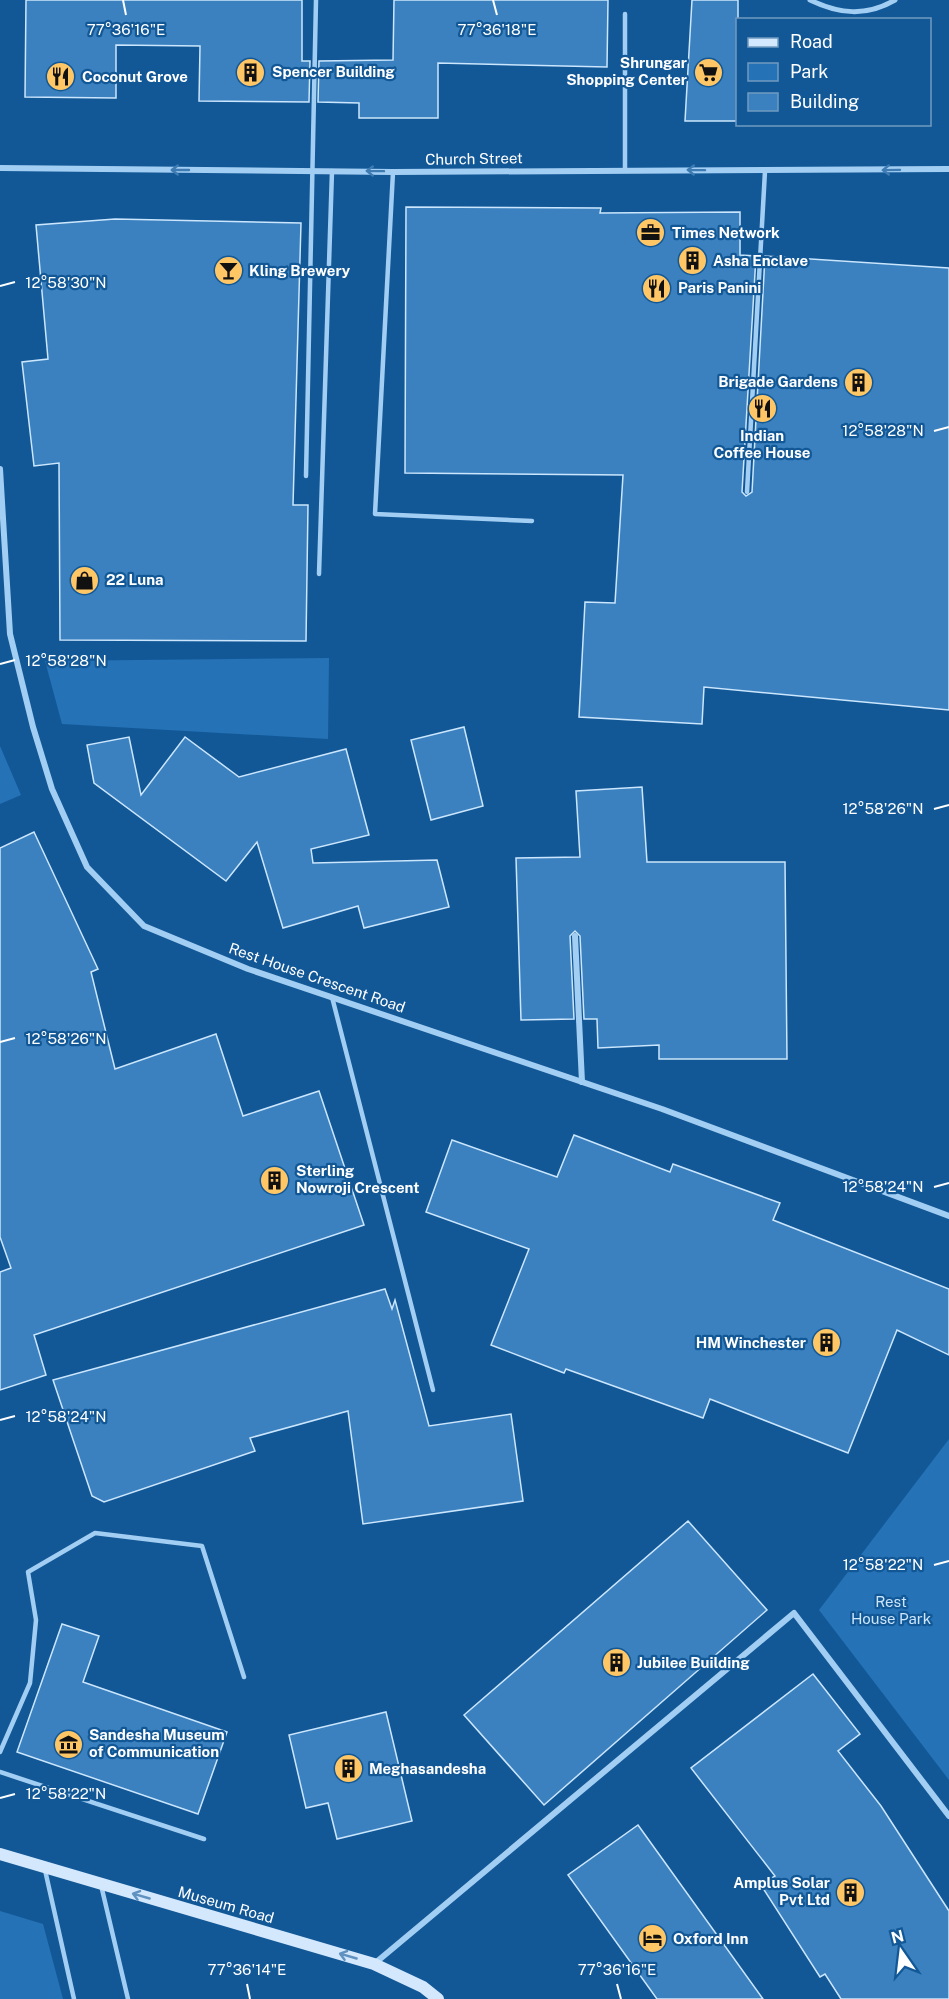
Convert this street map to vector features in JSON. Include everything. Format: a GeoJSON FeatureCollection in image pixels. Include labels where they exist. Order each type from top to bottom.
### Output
{"type":"FeatureCollection","features":[{"type":"Feature","properties":{"kind":"main road","name":"Museum Road"},"geometry":{"type":"LineString","coordinates":[[0,1854],[374,1964],[423,1988],[438,1999]]}},
{"type":"Feature","properties":{"kind":"street"},"geometry":{"type":"LineString","coordinates":[[810,0],[829,9],[855,13],[881,8],[895,0]]}},
{"type":"Feature","properties":{"kind":"street","name":"Church Street"},"geometry":{"type":"LineString","coordinates":[[0,168],[393,172],[949,169]]}},
{"type":"Feature","properties":{"kind":"street","name":"Rest House Crescent Road"},"geometry":{"type":"LineString","coordinates":[[0,469],[10,634],[33,727],[52,789],[87,867],[144,926],[248,969],[582,1082],[949,1216]]}},
{"type":"Feature","properties":{"kind":"street"},"geometry":{"type":"LineString","coordinates":[[575,936],[582,1082]]}},
{"type":"Feature","properties":{"kind":"street"},"geometry":{"type":"LineString","coordinates":[[374,1964],[794,1613],[949,1816]]}},
{"type":"Feature","properties":{"kind":"lane"},"geometry":{"type":"LineString","coordinates":[[306,476],[316,0]]}},
{"type":"Feature","properties":{"kind":"lane"},"geometry":{"type":"LineString","coordinates":[[625,14],[625,169]]}},
{"type":"Feature","properties":{"kind":"lane"},"geometry":{"type":"LineString","coordinates":[[319,574],[332,171]]}},
{"type":"Feature","properties":{"kind":"lane"},"geometry":{"type":"LineString","coordinates":[[747,492],[765,171]]}},
{"type":"Feature","properties":{"kind":"lane"},"geometry":{"type":"LineString","coordinates":[[393,172],[375,514],[532,521]]}},
{"type":"Feature","properties":{"kind":"lane"},"geometry":{"type":"LineString","coordinates":[[332,996],[433,1390]]}},
{"type":"Feature","properties":{"kind":"lane"},"geometry":{"type":"LineString","coordinates":[[0,1752],[30,1683],[36,1620],[28,1572],[95,1533],[202,1546],[244,1677]]}},
{"type":"Feature","properties":{"kind":"lane"},"geometry":{"type":"LineString","coordinates":[[0,1772],[204,1839]]}},
{"type":"Feature","properties":{"kind":"lane"},"geometry":{"type":"LineString","coordinates":[[45,1867],[74,1999]]}},
{"type":"Feature","properties":{"kind":"lane"},"geometry":{"type":"LineString","coordinates":[[101,1885],[128,1999]]}},
{"type":"Feature","properties":{"kind":"green space"},"geometry":{"type":"Polygon","coordinates":[[[329,658],[328,739],[62,724],[45,661],[329,658]]]}},
{"type":"Feature","properties":{"kind":"green space"},"geometry":{"type":"Polygon","coordinates":[[[0,746],[21,795],[0,804],[0,746]]]}},
{"type":"Feature","properties":{"kind":"green space","name":"Rest House Park"},"geometry":{"type":"Polygon","coordinates":[[[949,1439],[949,1780],[819,1610],[949,1439]]]}},
{"type":"Feature","properties":{"kind":"green space"},"geometry":{"type":"Polygon","coordinates":[[[0,1911],[43,1924],[63,1999],[0,1999],[0,1911]]]}},
{"type":"Feature","properties":{"kind":"building","name":"Spencer Building"},"geometry":{"type":"Polygon","coordinates":[[[26,0],[302,0],[302,61],[310,61],[309,102],[199,101],[200,46],[116,45],[116,98],[25,97],[26,0]]]}},
{"type":"Feature","properties":{"kind":"building"},"geometry":{"type":"Polygon","coordinates":[[[394,0],[608,0],[607,67],[438,63],[438,118],[359,118],[359,103],[318,102],[319,61],[393,60],[394,0]]]}},
{"type":"Feature","properties":{"kind":"building"},"geometry":{"type":"Polygon","coordinates":[[[692,0],[738,0],[736,121],[685,121],[692,0]]]}},
{"type":"Feature","properties":{"kind":"building"},"geometry":{"type":"Polygon","coordinates":[[[406,207],[601,208],[600,213],[740,212],[740,255],[756,256],[742,492],[746,496],[752,492],[765,256],[949,268],[949,710],[704,687],[702,724],[579,717],[585,602],[615,603],[623,475],[405,473],[406,207]]]}},
{"type":"Feature","properties":{"kind":"building"},"geometry":{"type":"Polygon","coordinates":[[[115,219],[301,223],[293,505],[308,505],[306,641],[60,640],[59,463],[34,466],[22,362],[48,359],[36,225],[115,219]]]}},
{"type":"Feature","properties":{"kind":"building"},"geometry":{"type":"Polygon","coordinates":[[[464,727],[483,806],[431,820],[411,740],[464,727]]]}},
{"type":"Feature","properties":{"kind":"building"},"geometry":{"type":"Polygon","coordinates":[[[129,737],[141,795],[185,737],[239,777],[346,749],[369,835],[311,849],[313,863],[437,860],[449,907],[364,928],[358,906],[283,928],[257,842],[226,881],[94,783],[87,745],[129,737]]]}},
{"type":"Feature","properties":{"kind":"building"},"geometry":{"type":"Polygon","coordinates":[[[642,787],[647,862],[785,862],[787,1059],[659,1059],[659,1045],[598,1048],[597,1019],[584,1019],[580,936],[575,931],[570,936],[574,1019],[521,1020],[516,858],[580,857],[576,791],[642,787]]]}},
{"type":"Feature","properties":{"kind":"building"},"geometry":{"type":"Polygon","coordinates":[[[34,832],[98,969],[91,972],[115,1069],[216,1034],[243,1116],[319,1091],[364,1225],[34,1335],[46,1375],[0,1390],[0,1272],[11,1268],[0,1237],[0,848],[34,832]]]}},
{"type":"Feature","properties":{"kind":"building"},"geometry":{"type":"Polygon","coordinates":[[[574,1135],[670,1172],[673,1164],[780,1203],[773,1220],[949,1289],[949,1355],[897,1330],[848,1453],[710,1399],[703,1418],[566,1369],[564,1373],[491,1345],[529,1249],[426,1212],[452,1140],[557,1177],[574,1135]]]}},
{"type":"Feature","properties":{"kind":"building"},"geometry":{"type":"Polygon","coordinates":[[[385,1289],[392,1309],[395,1300],[429,1426],[511,1414],[523,1501],[363,1524],[348,1411],[250,1438],[255,1451],[104,1502],[92,1496],[53,1380],[385,1289]]]}},
{"type":"Feature","properties":{"kind":"building","name":"Jubilee Building"},"geometry":{"type":"Polygon","coordinates":[[[688,1521],[767,1610],[544,1805],[464,1715],[688,1521]]]}},
{"type":"Feature","properties":{"kind":"building"},"geometry":{"type":"Polygon","coordinates":[[[62,1624],[99,1636],[83,1682],[227,1732],[198,1814],[17,1752],[62,1624]]]}},
{"type":"Feature","properties":{"kind":"building"},"geometry":{"type":"Polygon","coordinates":[[[813,1674],[860,1734],[838,1751],[881,1806],[949,1911],[949,1999],[841,1999],[825,1974],[820,1977],[761,1885],[775,1876],[691,1768],[813,1674]]]}},
{"type":"Feature","properties":{"kind":"building","name":"Meghasandesha"},"geometry":{"type":"Polygon","coordinates":[[[386,1712],[412,1821],[337,1839],[328,1803],[306,1808],[289,1735],[386,1712]]]}},
{"type":"Feature","properties":{"kind":"building"},"geometry":{"type":"Polygon","coordinates":[[[638,1825],[763,1999],[657,1999],[568,1875],[638,1825]]]}},
{"type":"Feature","properties":{"kind":"place","name":"Spencer Building"},"geometry":{"type":"Point","coordinates":[251,72]}},
{"type":"Feature","properties":{"kind":"place","name":"Shrungar Shopping Center"},"geometry":{"type":"Point","coordinates":[708,72]}},
{"type":"Feature","properties":{"kind":"place","name":"Coconut Grove"},"geometry":{"type":"Point","coordinates":[61,77]}},
{"type":"Feature","properties":{"kind":"place","name":"Times Network"},"geometry":{"type":"Point","coordinates":[651,233]}},
{"type":"Feature","properties":{"kind":"place","name":"Asha Enclave"},"geometry":{"type":"Point","coordinates":[692,261]}},
{"type":"Feature","properties":{"kind":"place","name":"Kling Brewery"},"geometry":{"type":"Point","coordinates":[228,271]}},
{"type":"Feature","properties":{"kind":"place","name":"Paris Panini"},"geometry":{"type":"Point","coordinates":[657,288]}},
{"type":"Feature","properties":{"kind":"place","name":"Brigade Gardens"},"geometry":{"type":"Point","coordinates":[859,382]}},
{"type":"Feature","properties":{"kind":"place","name":"Indian Coffee House"},"geometry":{"type":"Point","coordinates":[762,409]}},
{"type":"Feature","properties":{"kind":"place","name":"22 Luna"},"geometry":{"type":"Point","coordinates":[85,580]}},
{"type":"Feature","properties":{"kind":"place","name":"Sterling Nowroji Crescent"},"geometry":{"type":"Point","coordinates":[275,1180]}},
{"type":"Feature","properties":{"kind":"place","name":"HM Winchester"},"geometry":{"type":"Point","coordinates":[827,1343]}},
{"type":"Feature","properties":{"kind":"place","name":"Jubilee Building"},"geometry":{"type":"Point","coordinates":[616,1663]}},
{"type":"Feature","properties":{"kind":"place","name":"Sandesha Museum of Communication"},"geometry":{"type":"Point","coordinates":[68,1744]}},
{"type":"Feature","properties":{"kind":"place","name":"Meghasandesha"},"geometry":{"type":"Point","coordinates":[348,1769]}},
{"type":"Feature","properties":{"kind":"place","name":"Amplus Solar Pvt Ltd"},"geometry":{"type":"Point","coordinates":[851,1892]}},
{"type":"Feature","properties":{"kind":"place","name":"Oxford Inn"},"geometry":{"type":"Point","coordinates":[652,1939]}}]}
